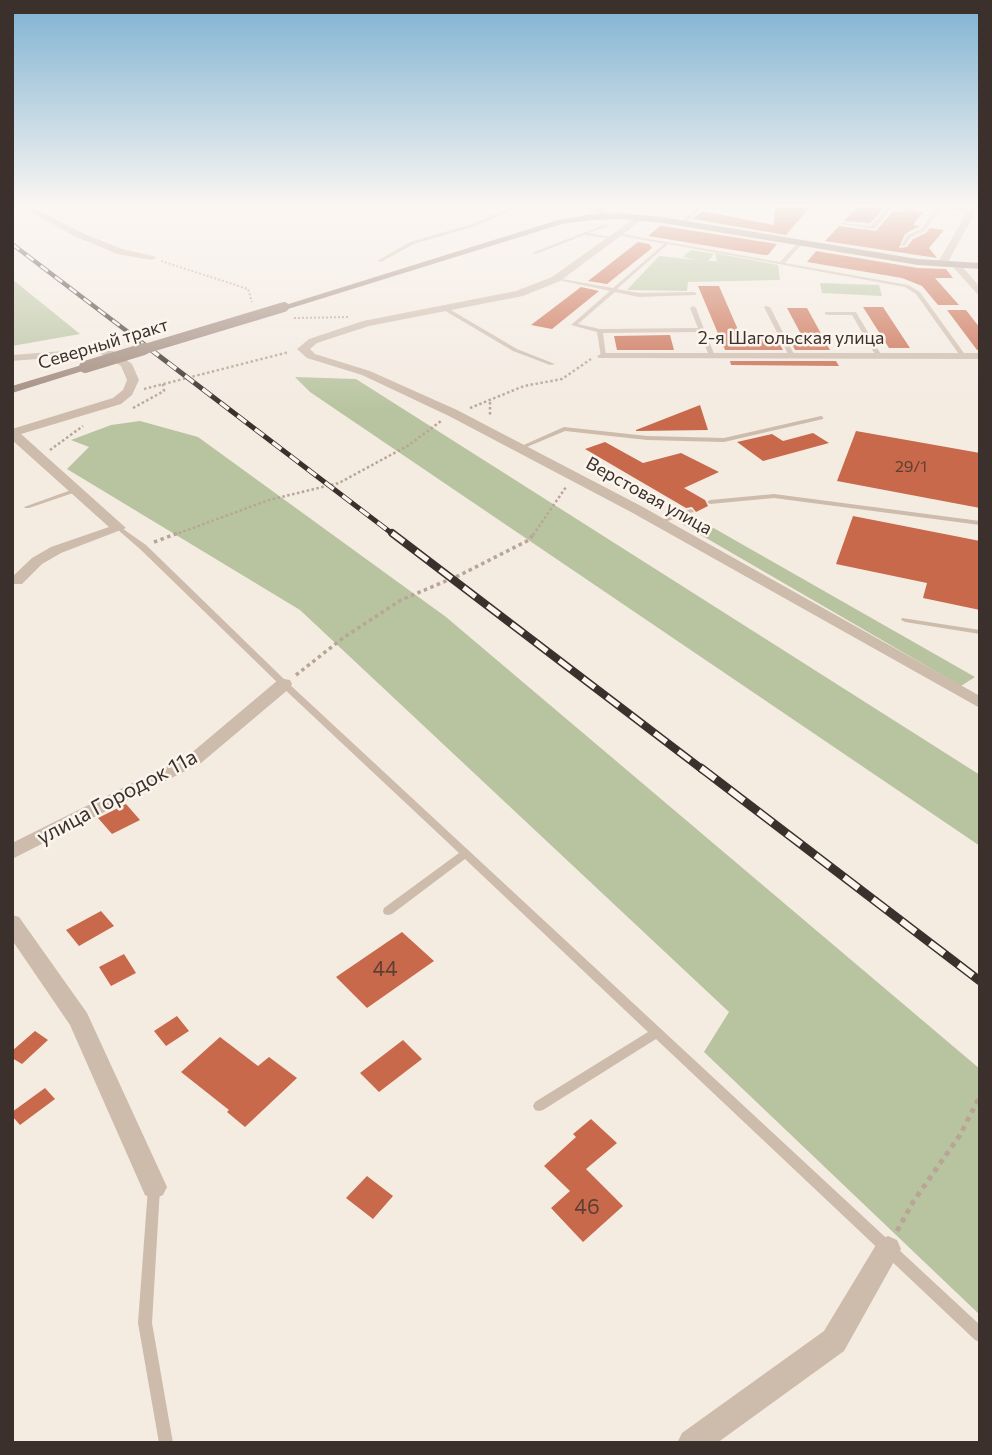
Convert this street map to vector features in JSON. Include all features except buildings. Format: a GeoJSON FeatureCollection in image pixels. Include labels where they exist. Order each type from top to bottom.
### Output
{"type":"FeatureCollection","features":[{"type":"Feature","properties":{"kind":"main road","name":"Северный тракт"},"geometry":{"type":"LineString","coordinates":[[12,390],[85,367],[287,313],[402,275]]}},
{"type":"Feature","properties":{"kind":"street"},"geometry":{"type":"LineString","coordinates":[[308,345],[367,323],[519,294],[562,275]]}},
{"type":"Feature","properties":{"kind":"street"},"geometry":{"type":"LineString","coordinates":[[964,275],[980,295]]}},
{"type":"Feature","properties":{"kind":"street","name":"Верстовая улица"},"geometry":{"type":"LineString","coordinates":[[308,345],[312,356],[366,373],[453,413],[574,476],[980,703]]}},
{"type":"Feature","properties":{"kind":"street"},"geometry":{"type":"LineString","coordinates":[[12,358],[81,350],[101,351],[112,354],[130,370],[133,380],[128,392],[117,401],[12,433],[118,528]]}},
{"type":"Feature","properties":{"kind":"street","name":"2-я Шагольская улица"},"geometry":{"type":"LineString","coordinates":[[603,356],[980,356]]}},
{"type":"Feature","properties":{"kind":"street"},"geometry":{"type":"LineString","coordinates":[[17,581],[37,561],[56,550],[118,528]]}},
{"type":"Feature","properties":{"kind":"street","name":"улица Городок 11а"},"geometry":{"type":"LineString","coordinates":[[12,852],[194,759],[284,684]]}},
{"type":"Feature","properties":{"kind":"street"},"geometry":{"type":"LineString","coordinates":[[12,923],[79,1020],[154,1186]]}},
{"type":"Feature","properties":{"kind":"street"},"geometry":{"type":"LineString","coordinates":[[692,1443],[834,1341],[888,1249]]}},
{"type":"Feature","properties":{"kind":"lane"},"geometry":{"type":"LineString","coordinates":[[630,275],[574,326],[600,331],[702,330]]}},
{"type":"Feature","properties":{"kind":"lane"},"geometry":{"type":"LineString","coordinates":[[846,275],[906,286],[918,293],[963,356]]}},
{"type":"Feature","properties":{"kind":"lane"},"geometry":{"type":"LineString","coordinates":[[556,279],[639,295],[694,294]]}},
{"type":"Feature","properties":{"kind":"lane"},"geometry":{"type":"LineString","coordinates":[[767,307],[792,356]]}},
{"type":"Feature","properties":{"kind":"lane"},"geometry":{"type":"LineString","coordinates":[[444,308],[515,349],[552,365]]}},
{"type":"Feature","properties":{"kind":"lane"},"geometry":{"type":"LineString","coordinates":[[693,308],[712,356]]}},
{"type":"Feature","properties":{"kind":"lane"},"geometry":{"type":"LineString","coordinates":[[827,313],[854,313],[879,356]]}},
{"type":"Feature","properties":{"kind":"lane"},"geometry":{"type":"LineString","coordinates":[[600,331],[603,356]]}},
{"type":"Feature","properties":{"kind":"lane"},"geometry":{"type":"LineString","coordinates":[[520,448],[564,429],[647,438],[724,440],[821,418]]}},
{"type":"Feature","properties":{"kind":"lane"},"geometry":{"type":"LineString","coordinates":[[27,507],[74,491]]}},
{"type":"Feature","properties":{"kind":"lane"},"geometry":{"type":"LineString","coordinates":[[710,502],[774,496],[980,523]]}},
{"type":"Feature","properties":{"kind":"lane"},"geometry":{"type":"LineString","coordinates":[[660,522],[691,511]]}},
{"type":"Feature","properties":{"kind":"lane"},"geometry":{"type":"LineString","coordinates":[[118,528],[142,547],[284,684],[980,1335]]}},
{"type":"Feature","properties":{"kind":"lane"},"geometry":{"type":"LineString","coordinates":[[905,620],[980,632]]}},
{"type":"Feature","properties":{"kind":"lane"},"geometry":{"type":"LineString","coordinates":[[388,911],[466,853]]}},
{"type":"Feature","properties":{"kind":"lane"},"geometry":{"type":"LineString","coordinates":[[539,1106],[657,1032]]}},
{"type":"Feature","properties":{"kind":"lane"},"geometry":{"type":"LineString","coordinates":[[154,1186],[145,1322],[166,1443]]}},
{"type":"Feature","properties":{"kind":"path"},"geometry":{"type":"LineString","coordinates":[[206,275],[248,289],[254,305]]}},
{"type":"Feature","properties":{"kind":"path"},"geometry":{"type":"LineString","coordinates":[[287,313],[345,315],[367,323]]}},
{"type":"Feature","properties":{"kind":"path"},"geometry":{"type":"LineString","coordinates":[[128,392],[308,345]]}},
{"type":"Feature","properties":{"kind":"path"},"geometry":{"type":"LineString","coordinates":[[142,547],[269,500],[339,483],[409,445],[453,413],[490,402],[524,386],[562,379],[584,361],[603,356]]}},
{"type":"Feature","properties":{"kind":"path"},"geometry":{"type":"LineString","coordinates":[[284,684],[343,638],[401,600],[460,575],[529,540],[574,476]]}},
{"type":"Feature","properties":{"kind":"path"},"geometry":{"type":"LineString","coordinates":[[888,1249],[913,1202],[960,1135],[980,1096]]}},
{"type":"Feature","properties":{"kind":"green space"},"geometry":{"type":"Polygon","coordinates":[[[641,275],[779,275],[780,280],[688,282],[687,291],[627,290],[641,275]]]}},
{"type":"Feature","properties":{"kind":"green space"},"geometry":{"type":"Polygon","coordinates":[[[12,279],[80,334],[12,346],[12,279]]]}},
{"type":"Feature","properties":{"kind":"green space"},"geometry":{"type":"Polygon","coordinates":[[[820,283],[879,285],[882,296],[822,293],[820,283]]]}},
{"type":"Feature","properties":{"kind":"green space"},"geometry":{"type":"Polygon","coordinates":[[[295,377],[356,379],[980,775],[980,846],[310,392],[295,377]]]}},
{"type":"Feature","properties":{"kind":"green space"},"geometry":{"type":"Polygon","coordinates":[[[140,421],[198,437],[446,617],[980,1069],[980,1315],[704,1052],[729,1012],[300,610],[67,469],[89,447],[71,440],[111,425],[140,421]]]}},
{"type":"Feature","properties":{"kind":"green space"},"geometry":{"type":"Polygon","coordinates":[[[696,518],[975,677],[961,686],[682,524],[696,518]]]}},
{"type":"Feature","properties":{"kind":"railway"},"geometry":{"type":"LineString","coordinates":[[53,275],[153,351]]}},
{"type":"Feature","properties":{"kind":"railway"},"geometry":{"type":"LineString","coordinates":[[150,349],[394,535]]}},
{"type":"Feature","properties":{"kind":"railway"},"geometry":{"type":"LineString","coordinates":[[392,533],[703,770]]}},
{"type":"Feature","properties":{"kind":"railway"},"geometry":{"type":"LineString","coordinates":[[701,768],[980,981]]}}]}
